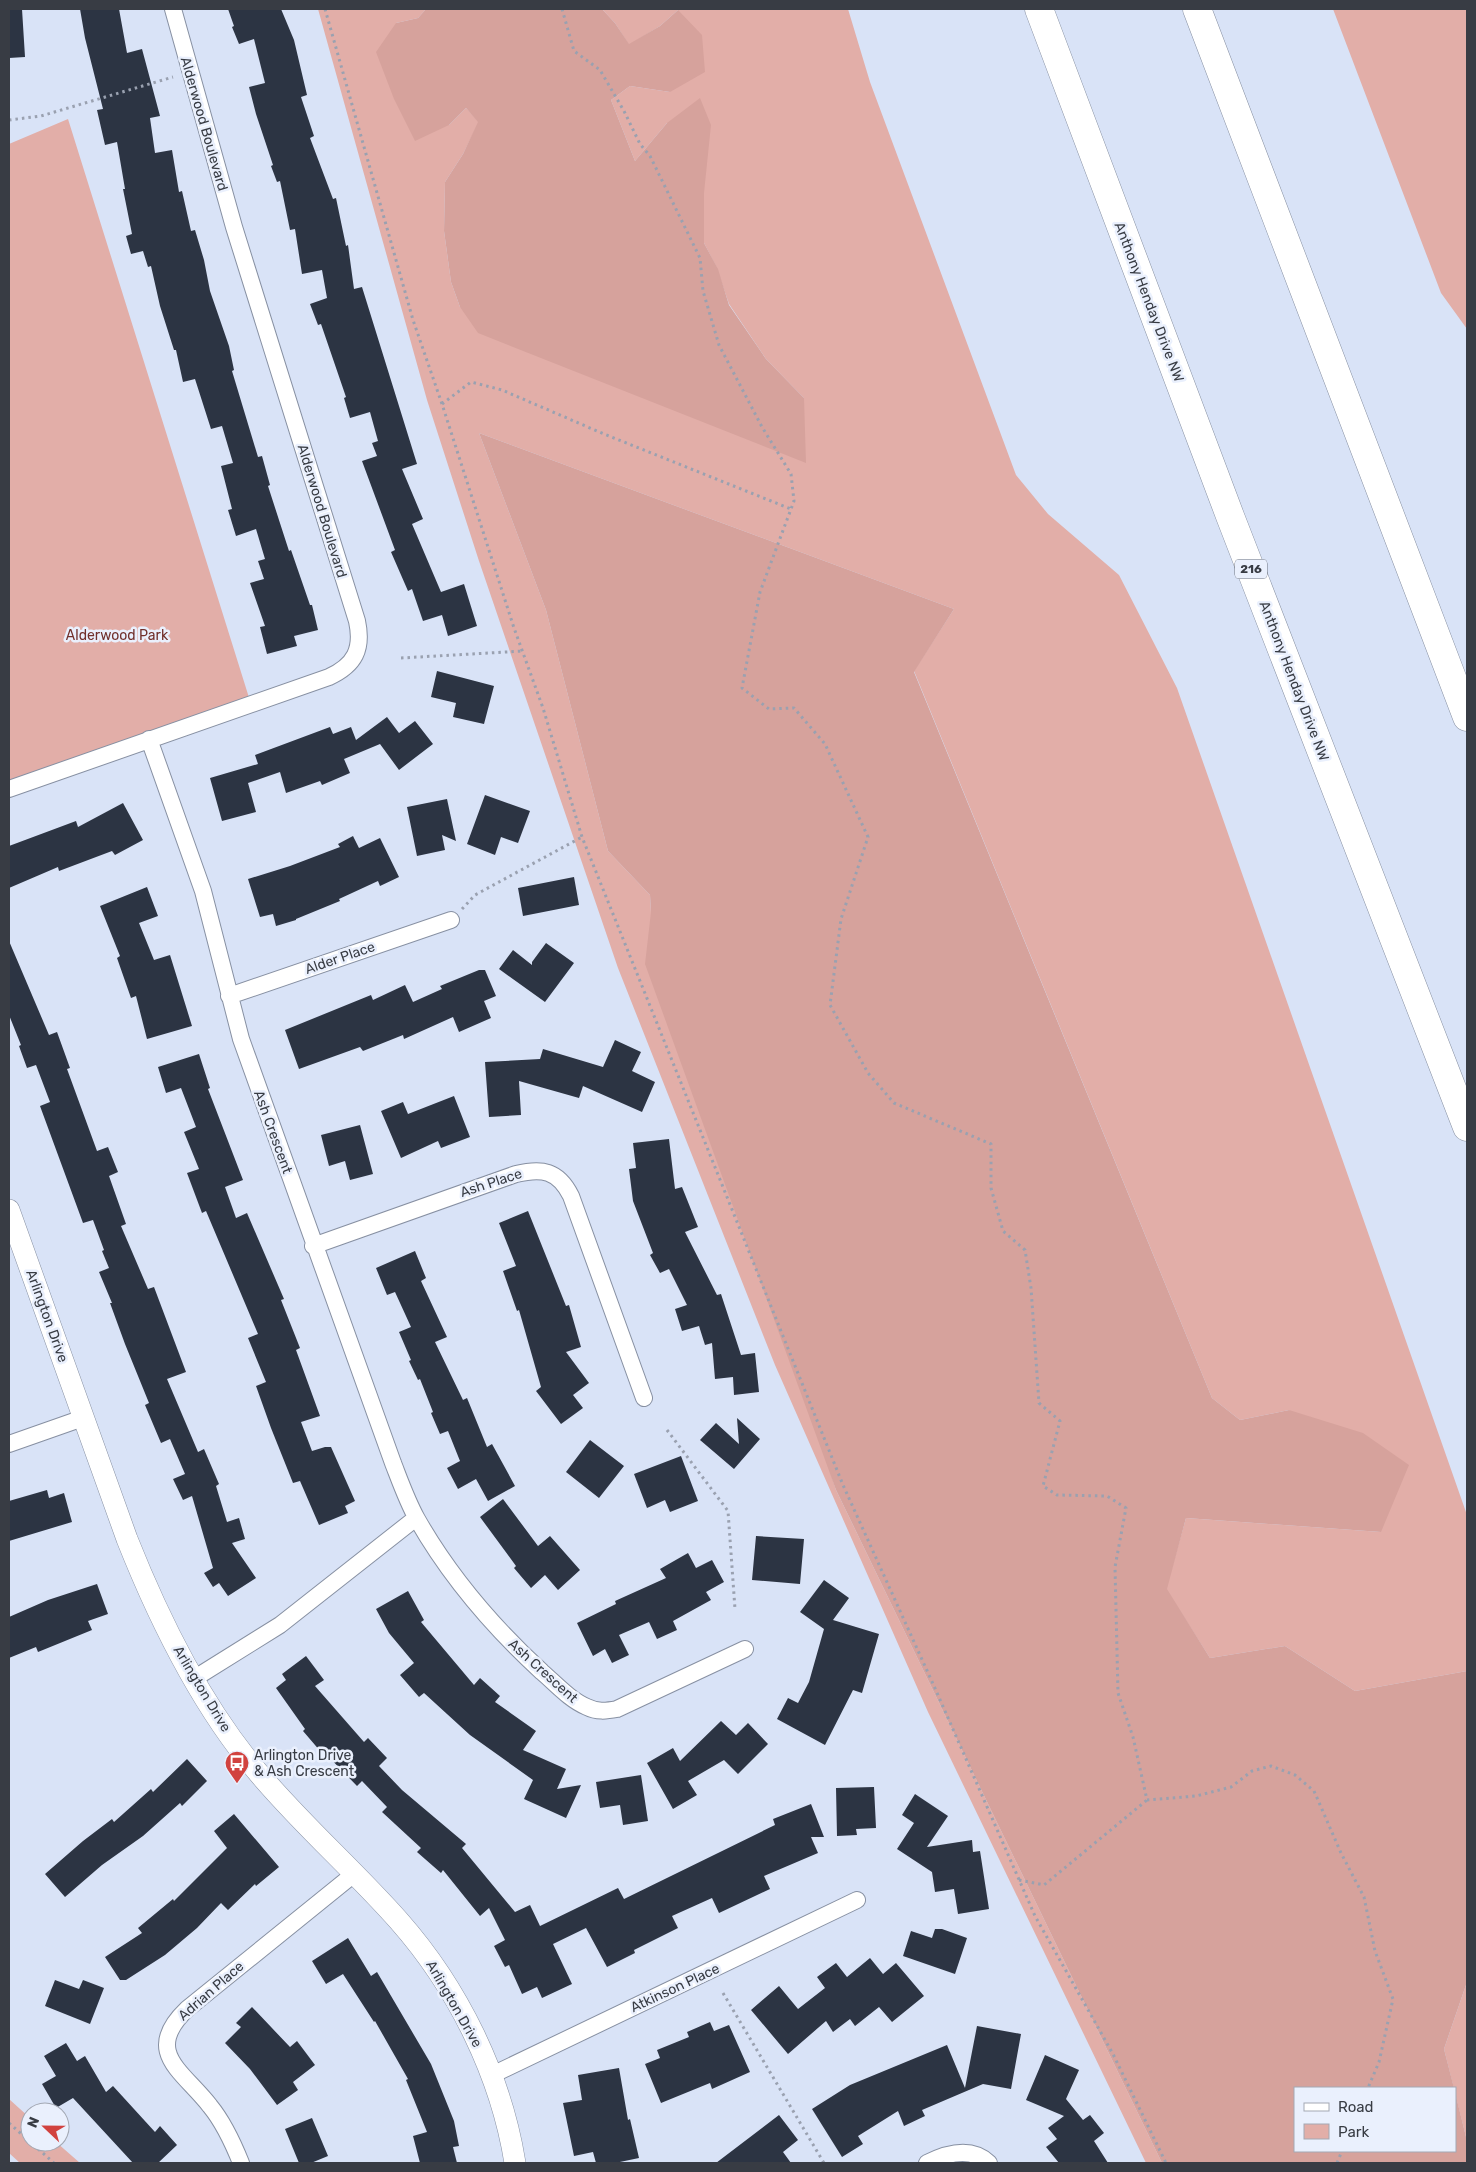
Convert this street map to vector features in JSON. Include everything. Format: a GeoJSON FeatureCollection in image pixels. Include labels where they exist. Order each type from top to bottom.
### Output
{"type":"FeatureCollection","features":[{"type":"Feature","properties":{"kind":"highway","name":"Anthony Henday Drive NW"},"geometry":{"type":"LineString","coordinates":[[1040,9],[1234,526],[1467,1127]]}},
{"type":"Feature","properties":{"kind":"highway"},"geometry":{"type":"LineString","coordinates":[[1197,9],[1467,717]]}},
{"type":"Feature","properties":{"kind":"street","name":"Alderwood Boulevard"},"geometry":{"type":"LineString","coordinates":[[9,790],[336,674],[350,663],[356,655],[360,637],[357,621],[234,227],[173,9]]}},
{"type":"Feature","properties":{"kind":"street","name":"Ash Crescent"},"geometry":{"type":"LineString","coordinates":[[149,739],[203,891],[240,1039],[313,1246],[393,1462],[416,1518],[468,1596],[487,1618],[566,1694],[588,1708],[599,1711],[617,1709],[745,1649]]}},
{"type":"Feature","properties":{"kind":"street","name":"Alder Place"},"geometry":{"type":"LineString","coordinates":[[229,996],[451,920]]}},
{"type":"Feature","properties":{"kind":"street","name":"Ash Place"},"geometry":{"type":"LineString","coordinates":[[313,1246],[516,1174],[537,1170],[550,1173],[566,1186],[571,1196],[644,1398]]}},
{"type":"Feature","properties":{"kind":"street","name":"Arlington Drive"},"geometry":{"type":"LineString","coordinates":[[9,1210],[83,1418],[149,1593],[195,1678],[231,1737],[255,1769],[309,1830],[399,1921],[438,1973],[477,2040],[492,2075],[503,2110],[515,2163]]}},
{"type":"Feature","properties":{"kind":"street"},"geometry":{"type":"LineString","coordinates":[[9,1444],[83,1418]]}},
{"type":"Feature","properties":{"kind":"street"},"geometry":{"type":"LineString","coordinates":[[195,1678],[286,1620],[416,1518]]}},
{"type":"Feature","properties":{"kind":"street","name":"Adrian Place"},"geometry":{"type":"LineString","coordinates":[[241,2163],[220,2118],[172,2063],[166,2044],[168,2033],[187,2009],[354,1874]]}},
{"type":"Feature","properties":{"kind":"street","name":"Atkinson Place"},"geometry":{"type":"LineString","coordinates":[[492,2075],[858,1900]]}},
{"type":"Feature","properties":{"kind":"street"},"geometry":{"type":"LineString","coordinates":[[927,2163],[948,2155],[966,2152],[977,2154],[989,2163]]}},
{"type":"Feature","properties":{"kind":"path"},"geometry":{"type":"LineString","coordinates":[[324,9],[413,320],[543,708],[582,837],[843,1485],[934,1686],[1034,1916],[1113,2054],[1166,2163]]}},
{"type":"Feature","properties":{"kind":"path"},"geometry":{"type":"LineString","coordinates":[[562,9],[574,51],[600,70],[624,110],[640,144],[650,156],[700,258],[703,291],[719,346],[762,427],[791,474],[794,501],[760,592],[742,688],[769,709],[794,708],[825,744],[868,837],[841,919],[830,1005],[868,1073],[894,1103],[991,1144],[991,1188],[1003,1231],[1025,1250],[1031,1288],[1039,1403],[1060,1421],[1043,1486],[1057,1495],[1107,1496],[1126,1508],[1115,1568],[1118,1693],[1133,1737],[1147,1800]]}},
{"type":"Feature","properties":{"kind":"path"},"geometry":{"type":"LineString","coordinates":[[9,120],[41,116],[176,76]]}},
{"type":"Feature","properties":{"kind":"path"},"geometry":{"type":"LineString","coordinates":[[442,404],[471,382],[502,390],[604,434],[791,509]]}},
{"type":"Feature","properties":{"kind":"path"},"geometry":{"type":"LineString","coordinates":[[401,658],[523,651]]}},
{"type":"Feature","properties":{"kind":"path"},"geometry":{"type":"LineString","coordinates":[[451,920],[474,895],[582,837]]}},
{"type":"Feature","properties":{"kind":"path"},"geometry":{"type":"LineString","coordinates":[[667,1430],[728,1511],[735,1609]]}},
{"type":"Feature","properties":{"kind":"path"},"geometry":{"type":"LineString","coordinates":[[1019,1880],[1044,1885],[1147,1800],[1196,1796],[1214,1792],[1231,1787],[1252,1771],[1271,1766],[1295,1775],[1314,1792],[1341,1853],[1364,1897],[1375,1951],[1393,1999],[1379,2062],[1368,2087]]}},
{"type":"Feature","properties":{"kind":"path"},"geometry":{"type":"LineString","coordinates":[[723,1992],[824,2163]]}},
{"type":"Feature","properties":{"kind":"path"},"geometry":{"type":"LineString","coordinates":[[9,2123],[54,2163]]}},
{"type":"Feature","properties":{"kind":"green space"},"geometry":{"type":"Polygon","coordinates":[[[318,9],[426,9],[418,18],[396,23],[449,125],[466,108],[479,122],[463,154],[445,182],[444,231],[451,282],[460,307],[804,398],[766,359],[729,304],[716,266],[704,243],[704,193],[667,123],[635,161],[611,100],[630,86],[670,92],[678,10],[660,26],[629,45],[615,23],[602,9],[848,9],[870,82],[1016,475],[1048,514],[1119,575],[1177,688],[1467,1515],[1467,1671],[1355,1691],[1285,1646],[1210,1658],[1166,1589],[1186,1518],[1381,1532],[1289,1410],[1240,1420],[1212,1398],[914,671],[954,609],[479,433],[546,610],[608,851],[650,895],[651,912],[836,1490],[1162,2163],[1146,2163],[928,1712],[775,1365],[618,968],[479,561],[427,400],[318,9]]]}},
{"type":"Feature","properties":{"kind":"green space"},"geometry":{"type":"Polygon","coordinates":[[[1333,9],[1467,9],[1467,329],[1441,293],[1333,9]]]}},
{"type":"Feature","properties":{"kind":"green space","name":"Alderwood Park"},"geometry":{"type":"Polygon","coordinates":[[[68,119],[251,704],[9,789],[9,144],[68,119]]]}},
{"type":"Feature","properties":{"kind":"green space"},"geometry":{"type":"Polygon","coordinates":[[[1467,1982],[1467,2141],[1456,2097],[1456,2087],[1454,2087],[1444,2049],[1467,1982]]]}},
{"type":"Feature","properties":{"kind":"green space"},"geometry":{"type":"Polygon","coordinates":[[[9,2099],[20,2109],[20,2152],[67,2152],[80,2163],[20,2163],[9,2153],[9,2099]]]}},
{"type":"Feature","properties":{"kind":"shaded area"},"geometry":{"type":"Polygon","coordinates":[[[426,9],[602,9],[615,23],[629,44],[660,26],[678,10],[702,35],[705,72],[670,92],[630,86],[611,100],[635,161],[667,123],[700,98],[711,125],[704,193],[704,243],[718,269],[729,305],[766,359],[804,398],[806,463],[478,333],[460,307],[451,282],[444,231],[445,182],[463,154],[478,122],[466,108],[449,125],[415,141],[394,99],[376,52],[396,23],[418,18],[426,9]]]}},
{"type":"Feature","properties":{"kind":"shaded area"},"geometry":{"type":"Polygon","coordinates":[[[479,433],[954,609],[914,672],[1212,1398],[1240,1420],[1289,1410],[1363,1433],[1409,1465],[1381,1532],[1186,1518],[1167,1589],[1210,1658],[1285,1646],[1355,1691],[1467,1671],[1467,1982],[1444,2049],[1454,2087],[1294,2087],[1294,2152],[1456,2152],[1456,2096],[1467,2141],[1467,2163],[1162,2163],[836,1490],[645,964],[651,912],[650,895],[608,851],[546,610],[479,433]]]}},
{"type":"Feature","properties":{"kind":"building"},"geometry":{"type":"Polygon","coordinates":[[[9,9],[22,9],[25,57],[9,58],[9,9]]]}},
{"type":"Feature","properties":{"kind":"building"},"geometry":{"type":"Polygon","coordinates":[[[80,9],[119,9],[127,53],[142,49],[160,116],[150,118],[155,153],[172,150],[179,192],[182,191],[191,231],[195,230],[204,260],[210,291],[229,346],[234,370],[232,371],[258,457],[262,456],[270,485],[268,486],[289,551],[291,550],[310,605],[312,605],[318,630],[294,636],[297,646],[267,654],[260,627],[265,626],[250,583],[264,579],[258,561],[265,559],[256,529],[236,536],[228,510],[232,509],[221,466],[233,463],[222,426],[211,429],[195,379],[183,382],[176,350],[174,350],[160,306],[151,266],[148,267],[143,251],[131,254],[126,236],[132,234],[123,189],[125,189],[117,142],[105,145],[97,110],[103,109],[85,38],[80,9]]]}},
{"type":"Feature","properties":{"kind":"building"},"geometry":{"type":"Polygon","coordinates":[[[228,9],[281,9],[294,40],[307,95],[301,97],[314,136],[310,138],[333,199],[336,198],[346,246],[348,245],[354,289],[362,287],[417,464],[402,469],[423,519],[412,524],[441,592],[464,584],[477,626],[448,636],[442,615],[423,621],[412,589],[408,591],[391,552],[395,550],[362,461],[377,456],[372,443],[378,441],[370,412],[350,418],[344,398],[346,397],[321,324],[318,325],[310,304],[327,298],[322,270],[302,274],[295,229],[290,230],[280,181],[277,182],[271,166],[273,165],[249,87],[265,83],[254,39],[239,44],[232,27],[234,26],[228,9]]]}},
{"type":"Feature","properties":{"kind":"building"},"geometry":{"type":"Polygon","coordinates":[[[437,671],[494,686],[484,724],[453,717],[456,703],[431,697],[437,671]]]}},
{"type":"Feature","properties":{"kind":"building"},"geometry":{"type":"Polygon","coordinates":[[[387,717],[399,733],[415,721],[433,744],[399,770],[380,744],[344,759],[350,773],[322,785],[320,781],[286,793],[280,772],[248,783],[256,812],[222,821],[210,778],[258,764],[255,755],[330,727],[333,734],[351,727],[356,740],[387,717]]]}},
{"type":"Feature","properties":{"kind":"building"},"geometry":{"type":"Polygon","coordinates":[[[485,795],[530,811],[518,843],[501,837],[495,855],[467,844],[485,795]]]}},
{"type":"Feature","properties":{"kind":"building"},"geometry":{"type":"Polygon","coordinates":[[[447,799],[456,841],[442,835],[445,850],[417,856],[407,807],[447,799]]]}},
{"type":"Feature","properties":{"kind":"building"},"geometry":{"type":"Polygon","coordinates":[[[123,803],[143,840],[115,855],[112,851],[59,871],[58,867],[9,888],[9,846],[76,821],[78,827],[123,803]]]}},
{"type":"Feature","properties":{"kind":"building"},"geometry":{"type":"Polygon","coordinates":[[[353,836],[359,848],[380,838],[399,877],[380,886],[378,881],[339,899],[340,901],[296,920],[276,926],[273,914],[260,917],[248,879],[290,866],[340,847],[338,844],[353,836]]]}},
{"type":"Feature","properties":{"kind":"building"},"geometry":{"type":"Polygon","coordinates":[[[574,877],[579,905],[523,916],[518,888],[574,877]]]}},
{"type":"Feature","properties":{"kind":"building"},"geometry":{"type":"Polygon","coordinates":[[[147,887],[158,916],[139,923],[154,960],[170,955],[192,1026],[147,1039],[136,996],[131,998],[117,958],[120,956],[100,906],[147,887]]]}},
{"type":"Feature","properties":{"kind":"building"},"geometry":{"type":"Polygon","coordinates":[[[9,941],[49,1035],[57,1032],[70,1068],[67,1069],[97,1151],[108,1147],[118,1172],[109,1176],[126,1224],[121,1226],[148,1289],[154,1287],[186,1372],[167,1379],[198,1452],[204,1449],[219,1484],[216,1486],[227,1522],[239,1518],[245,1539],[232,1543],[256,1578],[228,1596],[219,1583],[213,1587],[204,1573],[213,1568],[192,1496],[183,1500],[173,1479],[185,1474],[170,1439],[161,1443],[145,1405],[149,1403],[99,1272],[109,1268],[102,1251],[104,1250],[93,1220],[83,1223],[40,1106],[50,1102],[36,1065],[27,1068],[19,1046],[21,1045],[9,1015],[9,941]]]}},
{"type":"Feature","properties":{"kind":"building"},"geometry":{"type":"Polygon","coordinates":[[[546,943],[574,963],[545,1002],[499,969],[513,950],[532,965],[532,962],[546,943]]]}},
{"type":"Feature","properties":{"kind":"building"},"geometry":{"type":"Polygon","coordinates":[[[479,970],[485,970],[496,996],[484,1001],[491,1018],[459,1032],[453,1017],[404,1039],[403,1035],[363,1051],[360,1047],[299,1069],[285,1030],[371,995],[373,1000],[405,985],[413,1002],[442,989],[440,986],[479,970]]]}},
{"type":"Feature","properties":{"kind":"building"},"geometry":{"type":"Polygon","coordinates":[[[615,1040],[641,1052],[632,1071],[655,1082],[642,1112],[583,1086],[579,1098],[519,1081],[521,1115],[489,1117],[485,1062],[540,1059],[543,1049],[603,1067],[615,1040]]]}},
{"type":"Feature","properties":{"kind":"building"},"geometry":{"type":"Polygon","coordinates":[[[199,1054],[210,1088],[208,1089],[243,1180],[225,1187],[236,1218],[247,1213],[284,1299],[281,1300],[300,1348],[296,1350],[320,1416],[301,1422],[312,1451],[331,1447],[355,1501],[345,1506],[348,1513],[319,1525],[300,1481],[293,1483],[271,1428],[256,1386],[266,1382],[248,1338],[258,1334],[206,1211],[202,1213],[187,1173],[199,1169],[184,1132],[196,1127],[181,1088],[166,1093],[158,1067],[199,1054]]]}},
{"type":"Feature","properties":{"kind":"building"},"geometry":{"type":"Polygon","coordinates":[[[454,1096],[470,1137],[441,1148],[438,1141],[401,1158],[381,1111],[403,1102],[408,1114],[454,1096]]]}},
{"type":"Feature","properties":{"kind":"building"},"geometry":{"type":"Polygon","coordinates":[[[360,1125],[373,1174],[350,1180],[345,1161],[329,1166],[321,1135],[360,1125]]]}},
{"type":"Feature","properties":{"kind":"building"},"geometry":{"type":"Polygon","coordinates":[[[669,1139],[675,1189],[682,1187],[698,1227],[685,1232],[717,1295],[721,1294],[741,1355],[755,1353],[759,1392],[734,1395],[733,1377],[715,1379],[712,1343],[705,1345],[699,1326],[682,1331],[675,1309],[687,1305],[669,1269],[660,1273],[650,1255],[653,1253],[633,1201],[629,1169],[636,1168],[633,1143],[669,1139]]]}},
{"type":"Feature","properties":{"kind":"building"},"geometry":{"type":"Polygon","coordinates":[[[528,1211],[566,1306],[569,1305],[581,1347],[566,1352],[589,1383],[573,1395],[583,1408],[561,1424],[536,1391],[541,1387],[519,1310],[517,1311],[503,1271],[516,1266],[499,1223],[528,1211]]]}},
{"type":"Feature","properties":{"kind":"building"},"geometry":{"type":"Polygon","coordinates":[[[415,1251],[426,1278],[421,1281],[447,1337],[435,1342],[463,1400],[467,1398],[487,1447],[492,1444],[515,1486],[488,1501],[476,1479],[458,1489],[447,1468],[460,1461],[448,1431],[440,1434],[420,1379],[418,1380],[409,1361],[411,1360],[399,1332],[411,1327],[395,1292],[387,1295],[376,1268],[415,1251]]]}},
{"type":"Feature","properties":{"kind":"building"},"geometry":{"type":"Polygon","coordinates":[[[737,1418],[760,1439],[734,1469],[700,1440],[716,1423],[739,1444],[737,1418]]]}},
{"type":"Feature","properties":{"kind":"building"},"geometry":{"type":"Polygon","coordinates":[[[590,1440],[624,1466],[599,1498],[566,1472],[590,1440]]]}},
{"type":"Feature","properties":{"kind":"building"},"geometry":{"type":"Polygon","coordinates":[[[681,1456],[698,1501],[670,1512],[665,1500],[647,1508],[634,1474],[681,1456]]]}},
{"type":"Feature","properties":{"kind":"building"},"geometry":{"type":"Polygon","coordinates":[[[47,1490],[49,1498],[64,1493],[72,1522],[9,1541],[9,1501],[47,1490]]]}},
{"type":"Feature","properties":{"kind":"building"},"geometry":{"type":"Polygon","coordinates":[[[503,1499],[538,1546],[550,1536],[580,1570],[558,1590],[545,1575],[531,1588],[514,1568],[516,1566],[480,1517],[503,1499]]]}},
{"type":"Feature","properties":{"kind":"building"},"geometry":{"type":"Polygon","coordinates":[[[756,1536],[804,1539],[800,1584],[752,1580],[756,1536]]]}},
{"type":"Feature","properties":{"kind":"building"},"geometry":{"type":"Polygon","coordinates":[[[688,1553],[696,1568],[712,1560],[724,1582],[706,1592],[711,1600],[673,1621],[677,1630],[657,1639],[649,1622],[619,1635],[629,1655],[612,1663],[605,1649],[593,1656],[577,1623],[616,1604],[615,1601],[666,1578],[660,1569],[688,1553]]]}},
{"type":"Feature","properties":{"kind":"building"},"geometry":{"type":"Polygon","coordinates":[[[824,1580],[849,1598],[833,1620],[879,1634],[862,1693],[853,1690],[825,1745],[777,1719],[788,1698],[798,1703],[809,1682],[824,1629],[800,1612],[824,1580]]]}},
{"type":"Feature","properties":{"kind":"building"},"geometry":{"type":"Polygon","coordinates":[[[97,1584],[108,1614],[88,1621],[92,1630],[38,1652],[36,1647],[9,1658],[9,1617],[48,1600],[97,1584]]]}},
{"type":"Feature","properties":{"kind":"building"},"geometry":{"type":"Polygon","coordinates":[[[408,1591],[424,1620],[421,1622],[474,1685],[480,1678],[500,1696],[495,1702],[536,1731],[523,1750],[566,1769],[557,1789],[581,1785],[566,1818],[524,1799],[533,1780],[470,1735],[424,1693],[419,1697],[400,1675],[414,1663],[389,1633],[376,1609],[408,1591]]]}},
{"type":"Feature","properties":{"kind":"building"},"geometry":{"type":"Polygon","coordinates":[[[306,1656],[324,1680],[315,1686],[364,1742],[368,1738],[387,1758],[379,1766],[402,1790],[466,1844],[462,1848],[515,1912],[530,1905],[540,1926],[618,1888],[624,1899],[775,1825],[773,1819],[811,1804],[824,1837],[811,1837],[818,1853],[764,1876],[770,1889],[719,1913],[712,1898],[672,1916],[678,1928],[634,1950],[635,1953],[607,1967],[586,1928],[553,1944],[572,1984],[542,1998],[537,1987],[522,1994],[509,1965],[505,1967],[494,1946],[505,1940],[489,1908],[480,1916],[443,1870],[441,1873],[417,1852],[421,1848],[382,1812],[387,1807],[362,1781],[357,1786],[322,1750],[321,1752],[303,1731],[305,1729],[276,1688],[286,1680],[282,1674],[306,1656]]]}},
{"type":"Feature","properties":{"kind":"building"},"geometry":{"type":"Polygon","coordinates":[[[721,1721],[736,1735],[748,1723],[768,1744],[738,1774],[724,1760],[688,1781],[697,1795],[673,1809],[647,1763],[673,1748],[680,1761],[721,1721]]]}},
{"type":"Feature","properties":{"kind":"building"},"geometry":{"type":"Polygon","coordinates":[[[187,1759],[207,1781],[182,1806],[180,1803],[143,1836],[102,1865],[65,1897],[45,1874],[112,1819],[114,1822],[151,1789],[153,1792],[187,1759]]]}},
{"type":"Feature","properties":{"kind":"building"},"geometry":{"type":"Polygon","coordinates":[[[641,1775],[648,1821],[623,1825],[620,1805],[600,1808],[596,1782],[641,1775]]]}},
{"type":"Feature","properties":{"kind":"building"},"geometry":{"type":"Polygon","coordinates":[[[874,1787],[876,1828],[856,1829],[857,1835],[837,1836],[836,1788],[874,1787]]]}},
{"type":"Feature","properties":{"kind":"building"},"geometry":{"type":"Polygon","coordinates":[[[915,1794],[948,1816],[927,1847],[972,1840],[973,1852],[980,1851],[989,1909],[958,1914],[954,1889],[935,1892],[932,1872],[897,1849],[914,1823],[902,1815],[915,1794]]]}},
{"type":"Feature","properties":{"kind":"building"},"geometry":{"type":"Polygon","coordinates":[[[234,1814],[279,1867],[256,1886],[255,1884],[228,1910],[221,1903],[197,1928],[165,1955],[126,1980],[120,1980],[105,1957],[142,1933],[138,1928],[173,1899],[174,1901],[227,1848],[214,1831],[234,1814]]]}},
{"type":"Feature","properties":{"kind":"building"},"geometry":{"type":"Polygon","coordinates":[[[935,1929],[942,1929],[967,1938],[955,1974],[903,1956],[911,1931],[932,1938],[935,1929]]]}},
{"type":"Feature","properties":{"kind":"building"},"geometry":{"type":"Polygon","coordinates":[[[348,1938],[371,1976],[377,1972],[431,2064],[454,2121],[459,2146],[453,2147],[457,2163],[420,2163],[413,2136],[427,2132],[406,2080],[408,2079],[375,2021],[343,1974],[326,1984],[312,1961],[348,1938]]]}},
{"type":"Feature","properties":{"kind":"building"},"geometry":{"type":"Polygon","coordinates":[[[870,1958],[883,1974],[896,1963],[924,1996],[892,2022],[879,2007],[855,2026],[850,2019],[833,2032],[826,2021],[788,2054],[751,2010],[779,1986],[798,2009],[825,1988],[817,1977],[836,1963],[847,1977],[870,1958]]]}},
{"type":"Feature","properties":{"kind":"building"},"geometry":{"type":"Polygon","coordinates":[[[55,1980],[79,1989],[83,1980],[104,1988],[90,2024],[45,2006],[55,1980]]]}},
{"type":"Feature","properties":{"kind":"building"},"geometry":{"type":"Polygon","coordinates":[[[252,2007],[290,2047],[297,2041],[315,2065],[293,2082],[298,2090],[277,2105],[250,2069],[225,2043],[241,2027],[236,2023],[252,2007]]]}},
{"type":"Feature","properties":{"kind":"building"},"geometry":{"type":"Polygon","coordinates":[[[710,2022],[714,2031],[729,2025],[750,2072],[712,2089],[710,2083],[661,2103],[645,2064],[660,2058],[657,2050],[689,2037],[687,2032],[710,2022]]]}},
{"type":"Feature","properties":{"kind":"building"},"geometry":{"type":"Polygon","coordinates":[[[977,2026],[1021,2034],[1011,2089],[983,2084],[922,2110],[925,2116],[904,2126],[898,2111],[858,2136],[863,2144],[842,2157],[812,2109],[850,2085],[947,2045],[965,2088],[977,2026]]]}},
{"type":"Feature","properties":{"kind":"building"},"geometry":{"type":"Polygon","coordinates":[[[66,2043],[77,2061],[85,2056],[106,2092],[113,2086],[155,2132],[160,2126],[177,2145],[158,2163],[133,2163],[73,2098],[66,2102],[52,2102],[42,2084],[56,2076],[44,2056],[66,2043]]]}},
{"type":"Feature","properties":{"kind":"building"},"geometry":{"type":"Polygon","coordinates":[[[1045,2055],[1079,2070],[1066,2099],[1083,2120],[1090,2115],[1104,2133],[1094,2141],[1108,2163],[1059,2163],[1046,2147],[1057,2139],[1048,2128],[1064,2116],[1026,2100],[1045,2055]]]}},
{"type":"Feature","properties":{"kind":"building"},"geometry":{"type":"Polygon","coordinates":[[[619,2068],[628,2120],[630,2119],[639,2158],[615,2163],[596,2163],[593,2152],[574,2156],[563,2103],[582,2100],[578,2075],[619,2068]]]}},
{"type":"Feature","properties":{"kind":"building"},"geometry":{"type":"Polygon","coordinates":[[[779,2115],[798,2140],[783,2152],[791,2163],[716,2163],[779,2115]]]}},
{"type":"Feature","properties":{"kind":"building"},"geometry":{"type":"Polygon","coordinates":[[[312,2118],[328,2156],[311,2163],[299,2163],[285,2129],[312,2118]]]}},
{"type":"Feature","properties":{"kind":"place","name":"Arlington Drive & Ash Crescent"},"geometry":{"type":"Point","coordinates":[237,1784]}}]}
